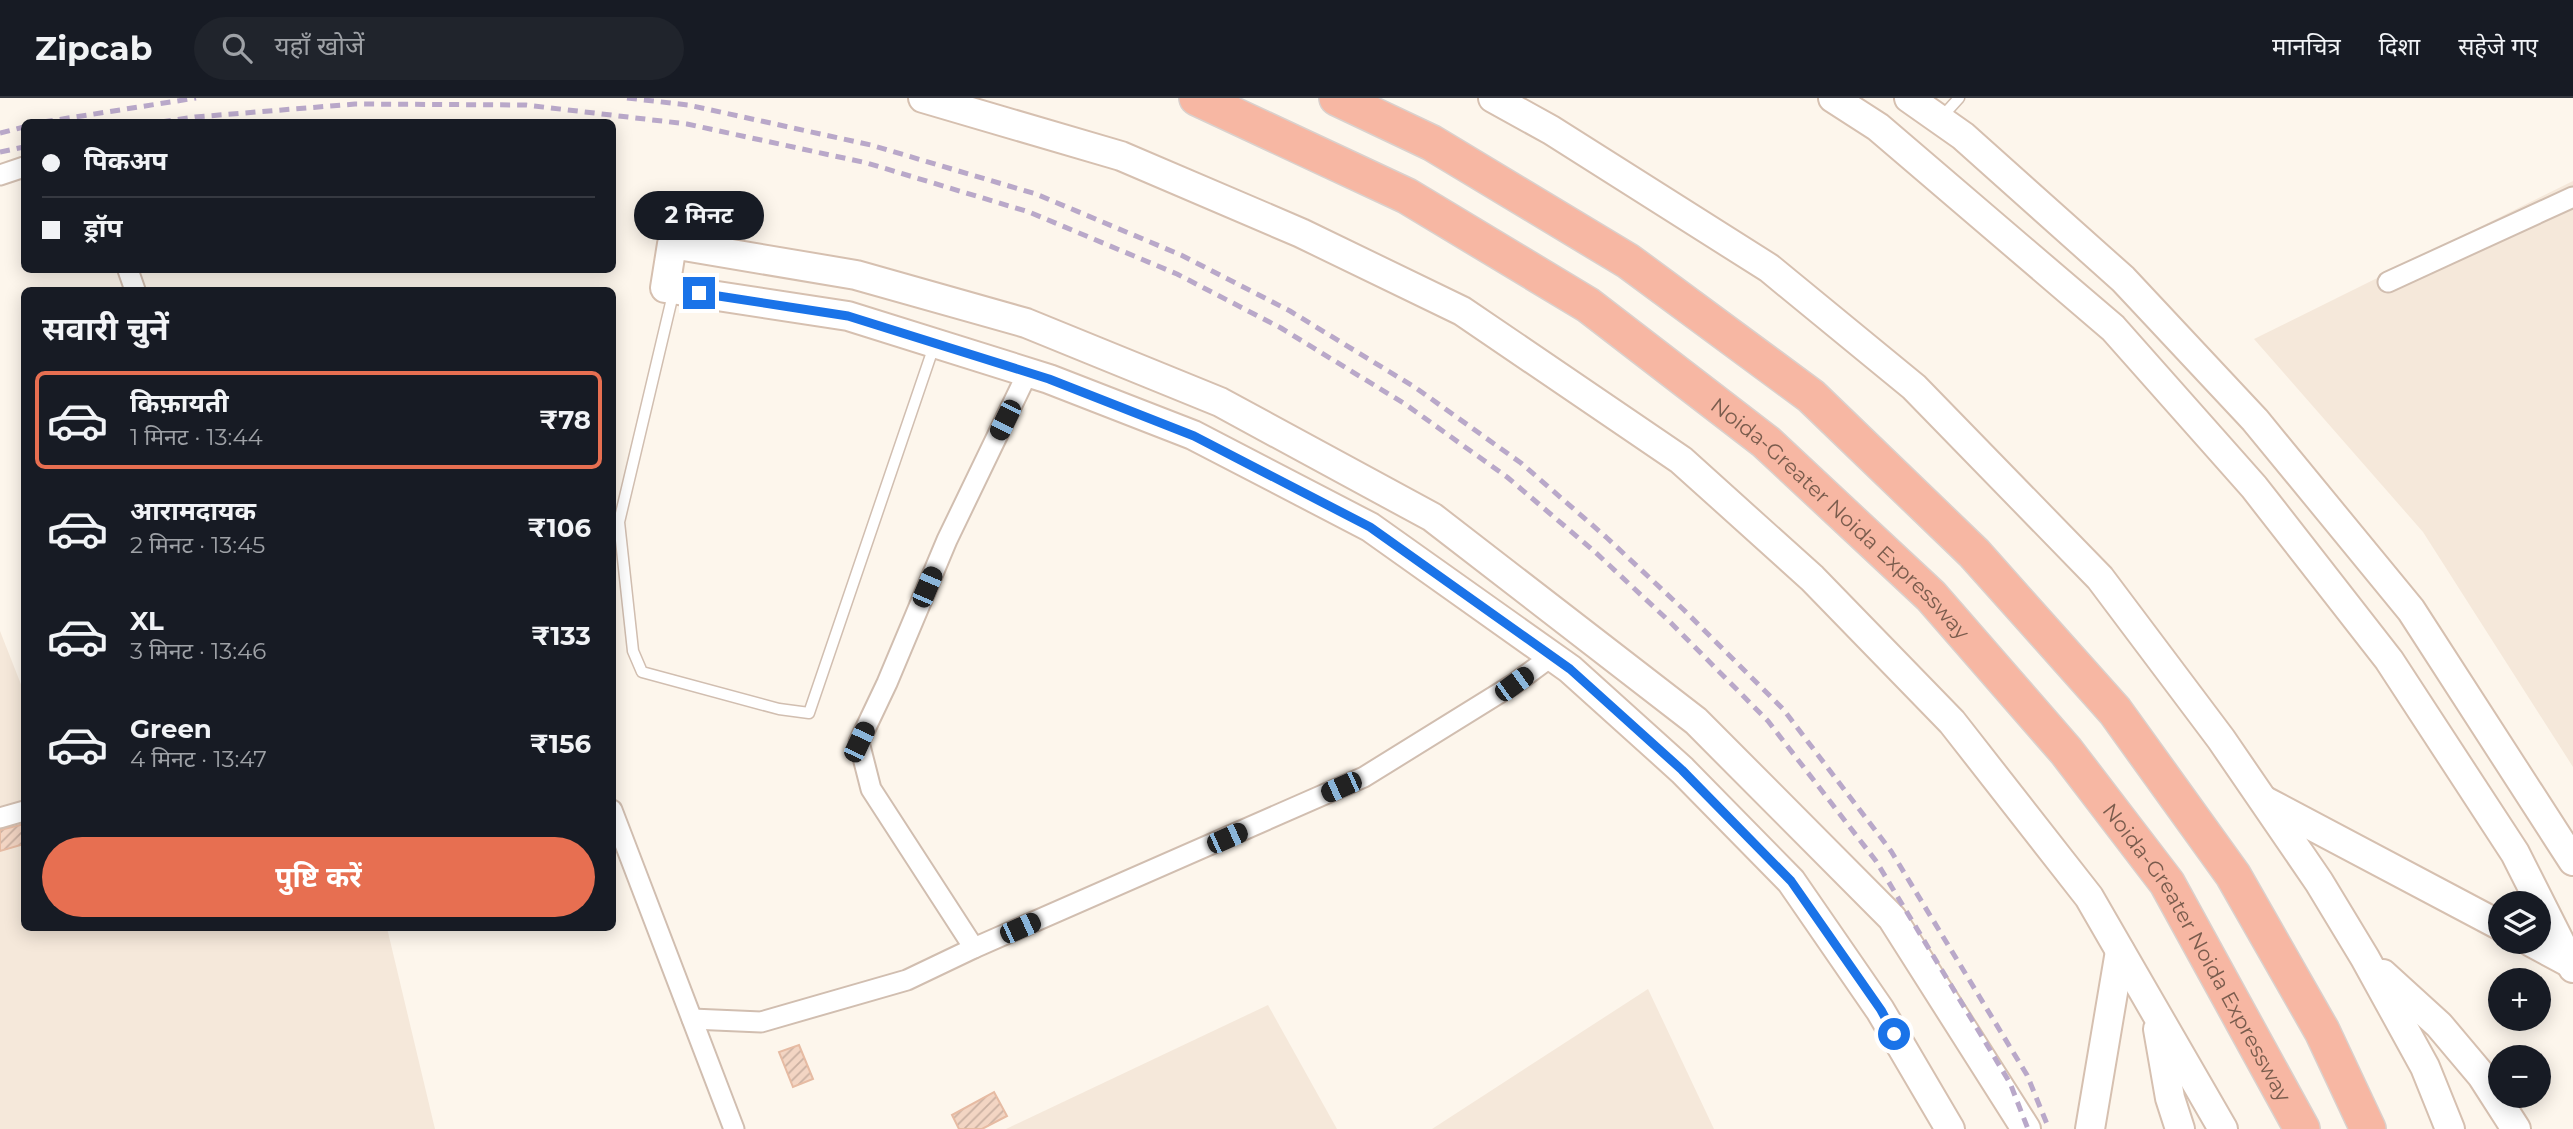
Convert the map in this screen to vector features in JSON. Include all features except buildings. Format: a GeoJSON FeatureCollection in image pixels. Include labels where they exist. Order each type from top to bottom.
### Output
{"type":"FeatureCollection","features":[{"type":"Feature","properties":{"kind":"highway","name":"Noida-Greater Noida Expressway"},"geometry":{"type":"LineString","coordinates":[[1196,98],[1407,196],[1588,305],[1766,442],[1931,596],[2066,751],[2167,883],[2302,1129]]}},
{"type":"Feature","properties":{"kind":"highway"},"geometry":{"type":"LineString","coordinates":[[1337,98],[1432,143],[1628,261],[1811,396],[1974,553],[2115,711],[2233,875],[2322,1031],[2368,1129]]}},
{"type":"Feature","properties":{"kind":"street"},"geometry":{"type":"LineString","coordinates":[[923,98],[1121,156],[1301,233],[1462,311],[1681,460],[1812,578],[1952,722],[2089,897],[2223,1129]]}},
{"type":"Feature","properties":{"kind":"street"},"geometry":{"type":"LineString","coordinates":[[1493,98],[1551,130],[1769,268],[1914,387],[2100,578],[2221,739],[2319,882],[2426,1067],[2450,1129]]}},
{"type":"Feature","properties":{"kind":"street"},"geometry":{"type":"LineString","coordinates":[[1833,98],[1878,127],[2113,328],[2262,498],[2389,660],[2515,853],[2572,964]]}},
{"type":"Feature","properties":{"kind":"street"},"geometry":{"type":"LineString","coordinates":[[1909,98],[1963,136],[2123,279],[2255,420],[2411,610],[2573,861]]}},
{"type":"Feature","properties":{"kind":"street"},"geometry":{"type":"LineString","coordinates":[[0,175],[21,168]]}},
{"type":"Feature","properties":{"kind":"street"},"geometry":{"type":"LineString","coordinates":[[1982,216],[2013,180]]}},
{"type":"Feature","properties":{"kind":"street"},"geometry":{"type":"LineString","coordinates":[[2388,282],[2573,197]]}},
{"type":"Feature","properties":{"kind":"street"},"geometry":{"type":"LineString","coordinates":[[1950,1129],[1881,1010],[1791,881],[1682,770],[1570,669],[1370,527],[1194,436],[1028,372],[848,316],[666,288],[672,244],[856,275],[1026,323],[1220,402],[1432,517],[1696,722],[1892,918],[2026,1129]]}},
{"type":"Feature","properties":{"kind":"street"},"geometry":{"type":"LineString","coordinates":[[974,948],[871,789],[859,742],[887,683],[947,540],[1028,372]]}},
{"type":"Feature","properties":{"kind":"street"},"geometry":{"type":"LineString","coordinates":[[692,1019],[761,1022],[907,980],[1364,777],[1514,684],[1552,656]]}},
{"type":"Feature","properties":{"kind":"street"},"geometry":{"type":"LineString","coordinates":[[2262,799],[2488,919]]}},
{"type":"Feature","properties":{"kind":"street"},"geometry":{"type":"LineString","coordinates":[[0,818],[21,812]]}},
{"type":"Feature","properties":{"kind":"street"},"geometry":{"type":"LineString","coordinates":[[616,820],[734,1129]]}},
{"type":"Feature","properties":{"kind":"street"},"geometry":{"type":"LineString","coordinates":[[2090,1129],[2120,951]]}},
{"type":"Feature","properties":{"kind":"street"},"geometry":{"type":"LineString","coordinates":[[2551,953],[2572,964]]}},
{"type":"Feature","properties":{"kind":"street"},"geometry":{"type":"LineString","coordinates":[[2365,958],[2439,1025],[2482,1076],[2516,1129]]}},
{"type":"Feature","properties":{"kind":"street"},"geometry":{"type":"LineString","coordinates":[[2155,1010],[2170,1098],[2180,1129]]}},
{"type":"Feature","properties":{"kind":"lane"},"geometry":{"type":"LineString","coordinates":[[1940,120],[1959,98]]}},
{"type":"Feature","properties":{"kind":"lane"},"geometry":{"type":"LineString","coordinates":[[674,290],[619,522],[633,651],[642,672],[779,709],[809,713],[935,344]]}},
{"type":"Feature","properties":{"kind":"shaded area"},"geometry":{"type":"Polygon","coordinates":[[[2573,181],[2573,767],[2423,532],[2254,339],[2573,181]]]}},
{"type":"Feature","properties":{"kind":"shaded area"},"geometry":{"type":"Polygon","coordinates":[[[0,631],[21,684],[21,931],[388,931],[435,1129],[0,1129],[0,631]]]}},
{"type":"Feature","properties":{"kind":"shaded area"},"geometry":{"type":"Polygon","coordinates":[[[1648,989],[1714,1129],[1432,1129],[1648,989]]]}},
{"type":"Feature","properties":{"kind":"shaded area"},"geometry":{"type":"Polygon","coordinates":[[[1268,1005],[1337,1129],[1006,1129],[1268,1005]]]}},
{"type":"Feature","properties":{"kind":"railway"},"geometry":{"type":"LineString","coordinates":[[62,119],[196,98]]}},
{"type":"Feature","properties":{"kind":"railway"},"geometry":{"type":"LineString","coordinates":[[627,98],[688,105],[871,145],[1036,194],[1181,255],[1290,311],[1416,388],[1521,463],[1684,610],[1783,709],[1891,851],[2027,1075],[2049,1129]]}},
{"type":"Feature","properties":{"kind":"railway"},"geometry":{"type":"LineString","coordinates":[[181,119],[355,104],[526,105],[687,124],[867,163],[1029,212],[1177,274],[1281,328],[1405,404],[1507,477],[1594,551],[1670,622],[1768,721],[1876,861],[2010,1083],[2028,1129]]}},
{"type":"Feature","properties":{"kind":"railway"},"geometry":{"type":"LineString","coordinates":[[0,133],[21,128]]}},
{"type":"Feature","properties":{"kind":"railway"},"geometry":{"type":"LineString","coordinates":[[0,152],[21,148]]}},
{"type":"Feature","properties":{"kind":"route"},"geometry":{"type":"LineString","coordinates":[[699,293],[848,316],[1049,379],[1194,436],[1370,527],[1570,669],[1682,770],[1791,881],[1881,1010],[1894,1034]]}}]}
